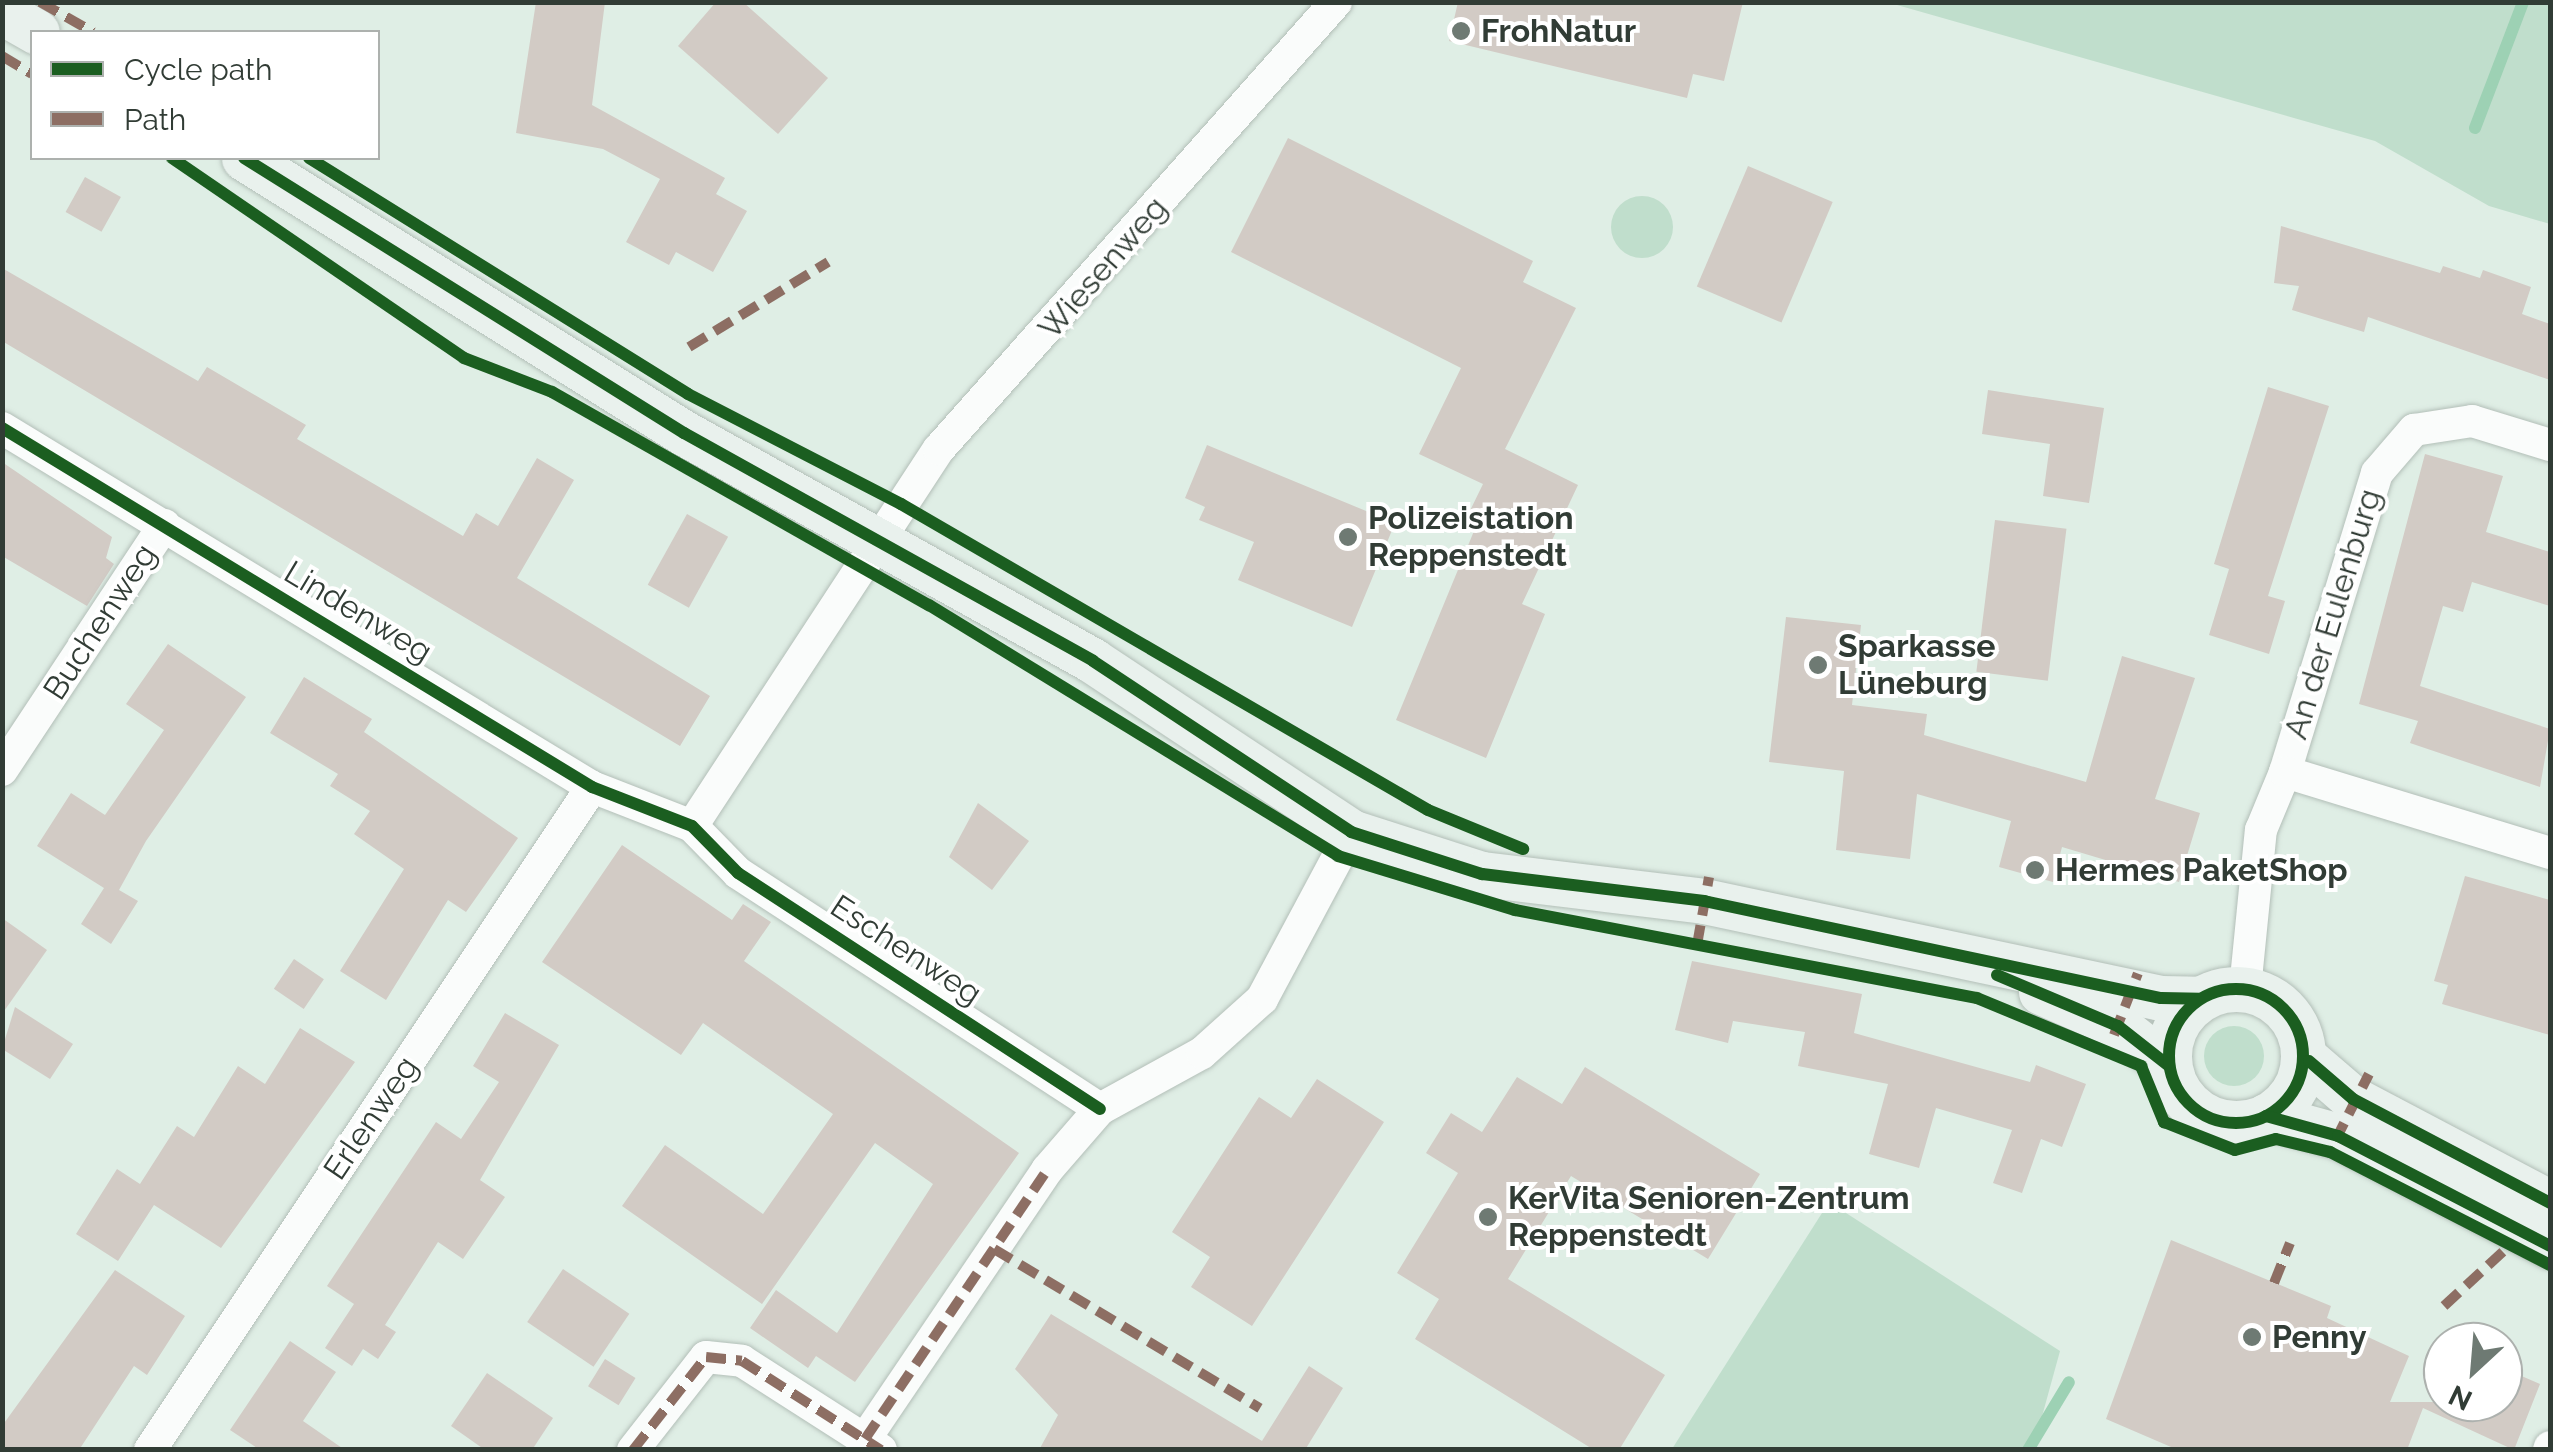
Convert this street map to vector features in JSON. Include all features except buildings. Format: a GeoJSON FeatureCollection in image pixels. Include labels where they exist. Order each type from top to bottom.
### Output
{"type":"FeatureCollection","features":[{"type":"Feature","properties":{"kind":"main road"},"geometry":{"type":"LineString","coordinates":[[2,12],[34,30]]}},
{"type":"Feature","properties":{"kind":"main road"},"geometry":{"type":"LineString","coordinates":[[247,160],[684,433],[1093,662],[1351,832],[1482,874],[1704,901],[1941,954],[2200,998],[2245,989],[2282,1006],[2309,1060],[2353,1099],[2550,1202]]}},
{"type":"Feature","properties":{"kind":"main road"},"geometry":{"type":"LineString","coordinates":[[1941,954],[2118,1026],[2170,1066],[2183,1096],[2210,1118],[2266,1116],[2338,1136],[2550,1246]]}},
{"type":"Feature","properties":{"kind":"main road"},"geometry":{"type":"LineString","coordinates":[[2170,1066],[2174,1028],[2200,998]]}},
{"type":"Feature","properties":{"kind":"main road"},"geometry":{"type":"LineString","coordinates":[[2266,1116],[2309,1060]]}},
{"type":"Feature","properties":{"kind":"street","name":"Wiesenweg"},"geometry":{"type":"LineString","coordinates":[[877,539],[938,449],[1336,2]]}},
{"type":"Feature","properties":{"kind":"street","name":"An der Eulenburg"},"geometry":{"type":"LineString","coordinates":[[2245,989],[2262,830],[2285,772],[2377,473],[2414,430],[2472,421],[2550,445]]}},
{"type":"Feature","properties":{"kind":"street","name":"Lindenweg"},"geometry":{"type":"LineString","coordinates":[[2,428],[592,787],[692,826]]}},
{"type":"Feature","properties":{"kind":"street","name":"Buchenweg"},"geometry":{"type":"LineString","coordinates":[[2,770],[164,525]]}},
{"type":"Feature","properties":{"kind":"street"},"geometry":{"type":"LineString","coordinates":[[692,826],[877,539]]}},
{"type":"Feature","properties":{"kind":"street","name":"An der Eulenburg"},"geometry":{"type":"LineString","coordinates":[[2285,772],[2550,853]]}},
{"type":"Feature","properties":{"kind":"street","name":"Erlenweg"},"geometry":{"type":"LineString","coordinates":[[150,1450],[592,787]]}},
{"type":"Feature","properties":{"kind":"street","name":"Eschenweg"},"geometry":{"type":"LineString","coordinates":[[692,826],[738,873],[1100,1110]]}},
{"type":"Feature","properties":{"kind":"street"},"geometry":{"type":"LineString","coordinates":[[634,1450],[706,1357],[742,1360],[873,1444],[1047,1170],[1100,1110],[1236,1028],[1262,998],[1351,832]]}},
{"type":"Feature","properties":{"kind":"green space"},"geometry":{"type":"Polygon","coordinates":[[[1890,3],[2550,3],[2550,224],[2489,206],[2375,141],[1890,3]]]}},
{"type":"Feature","properties":{"kind":"green space"},"geometry":{"type":"Polygon","coordinates":[[[1642,196],[1664,205],[1673,227],[1664,249],[1642,258],[1620,249],[1611,227],[1620,205],[1642,196]]]}},
{"type":"Feature","properties":{"kind":"green space"},"geometry":{"type":"Polygon","coordinates":[[[2234,1026],[2255,1035],[2264,1056],[2255,1077],[2234,1086],[2213,1077],[2204,1056],[2213,1035],[2234,1026]]]}},
{"type":"Feature","properties":{"kind":"green space"},"geometry":{"type":"Polygon","coordinates":[[[1829,1202],[2060,1351],[2033,1449],[1672,1449],[1829,1202]]]}},
{"type":"Feature","properties":{"kind":"waterway"},"geometry":{"type":"LineString","coordinates":[[2475,128],[2523,2]]}},
{"type":"Feature","properties":{"kind":"waterway"},"geometry":{"type":"LineString","coordinates":[[2028,1450],[2069,1382]]}},
{"type":"Feature","properties":{"kind":"marked path"},"geometry":{"type":"LineString","coordinates":[[40,2],[89,30]]}},
{"type":"Feature","properties":{"kind":"marked path"},"geometry":{"type":"LineString","coordinates":[[2,56],[30,73]]}},
{"type":"Feature","properties":{"kind":"marked path"},"geometry":{"type":"LineString","coordinates":[[689,347],[828,262]]}},
{"type":"Feature","properties":{"kind":"marked path"},"geometry":{"type":"LineString","coordinates":[[1697,945],[1709,877]]}},
{"type":"Feature","properties":{"kind":"marked path"},"geometry":{"type":"LineString","coordinates":[[2114,1035],[2138,973]]}},
{"type":"Feature","properties":{"kind":"marked path"},"geometry":{"type":"LineString","coordinates":[[2335,1141],[2369,1074]]}},
{"type":"Feature","properties":{"kind":"marked path"},"geometry":{"type":"LineString","coordinates":[[865,1439],[1047,1170]]}},
{"type":"Feature","properties":{"kind":"marked path"},"geometry":{"type":"LineString","coordinates":[[2274,1283],[2290,1243]]}},
{"type":"Feature","properties":{"kind":"marked path"},"geometry":{"type":"LineString","coordinates":[[2444,1306],[2509,1246]]}},
{"type":"Feature","properties":{"kind":"marked path"},"geometry":{"type":"LineString","coordinates":[[994,1249],[1260,1408]]}},
{"type":"Feature","properties":{"kind":"marked path"},"geometry":{"type":"LineString","coordinates":[[633,1450],[706,1357],[742,1361],[881,1450]]}},
{"type":"Feature","properties":{"kind":"cycle path"},"geometry":{"type":"LineString","coordinates":[[175,160],[464,358],[552,392],[929,605],[1338,856],[1515,910],[1977,998],[2141,1066],[2164,1122],[2235,1150],[2276,1139],[2330,1152],[2550,1265]]}},
{"type":"Feature","properties":{"kind":"cycle path"},"geometry":{"type":"LineString","coordinates":[[247,160],[684,433],[1093,661],[1351,832],[1482,874],[1704,901],[2161,998],[2200,999]]}},
{"type":"Feature","properties":{"kind":"cycle path"},"geometry":{"type":"LineString","coordinates":[[312,160],[688,394],[901,504],[1428,810],[1523,849]]}},
{"type":"Feature","properties":{"kind":"cycle path"},"geometry":{"type":"LineString","coordinates":[[2,428],[592,787],[692,826],[738,873],[1100,1109]]}},
{"type":"Feature","properties":{"kind":"cycle path"},"geometry":{"type":"LineString","coordinates":[[1997,975],[2118,1026],[2169,1066]]}},
{"type":"Feature","properties":{"kind":"cycle path"},"geometry":{"type":"LineString","coordinates":[[2236,989],[2262,994],[2283,1009],[2298,1030],[2303,1056],[2298,1082],[2283,1103],[2262,1118],[2236,1123],[2210,1118],[2189,1103],[2174,1082],[2169,1056],[2174,1030],[2189,1009],[2210,994],[2236,989]]}},
{"type":"Feature","properties":{"kind":"cycle path"},"geometry":{"type":"LineString","coordinates":[[2309,1061],[2353,1099],[2550,1203]]}},
{"type":"Feature","properties":{"kind":"cycle path"},"geometry":{"type":"LineString","coordinates":[[2266,1116],[2338,1136],[2550,1246]]}},
{"type":"Feature","properties":{"kind":"place","name":"FrohNatur"},"geometry":{"type":"Point","coordinates":[1461,31]}},
{"type":"Feature","properties":{"kind":"place","name":"Polizeistation Reppenstedt"},"geometry":{"type":"Point","coordinates":[1348,537]}},
{"type":"Feature","properties":{"kind":"place","name":"Sparkasse Lüneburg"},"geometry":{"type":"Point","coordinates":[1818,665]}},
{"type":"Feature","properties":{"kind":"place","name":"Hermes PaketShop"},"geometry":{"type":"Point","coordinates":[2035,870]}},
{"type":"Feature","properties":{"kind":"place","name":"KerVita Senioren-Zentrum Reppenstedt"},"geometry":{"type":"Point","coordinates":[1488,1217]}},
{"type":"Feature","properties":{"kind":"place","name":"Penny"},"geometry":{"type":"Point","coordinates":[2252,1337]}}]}
